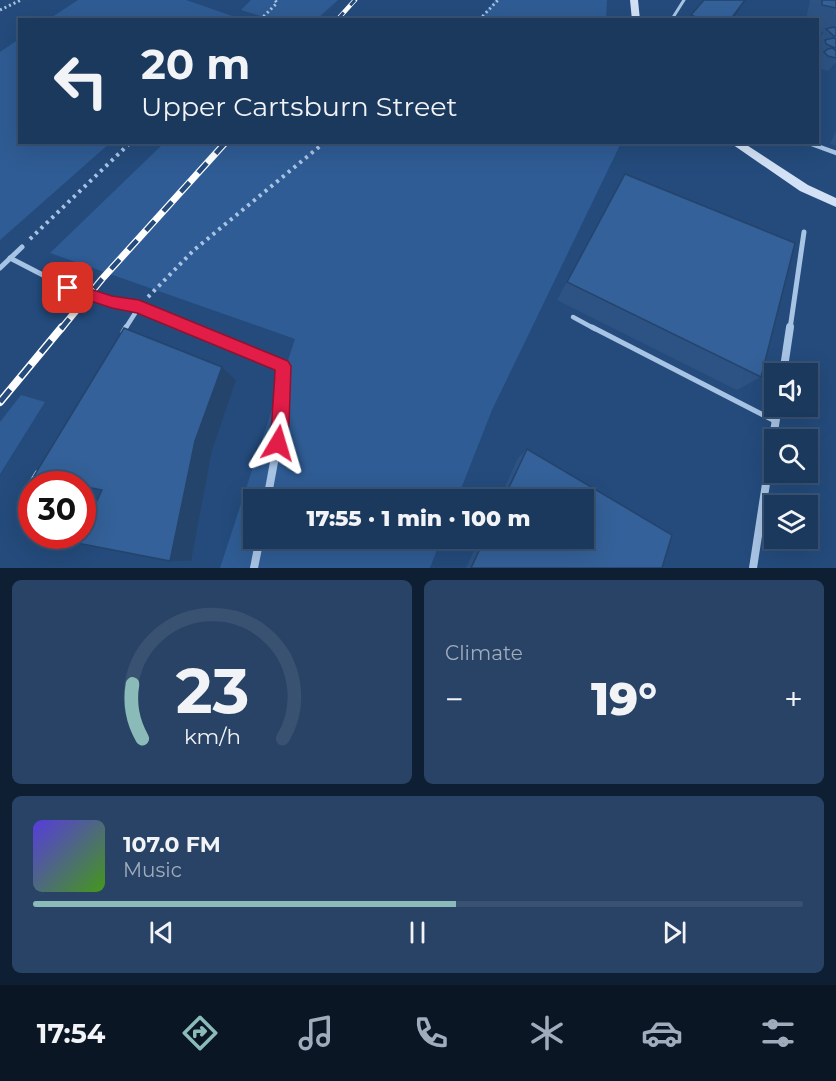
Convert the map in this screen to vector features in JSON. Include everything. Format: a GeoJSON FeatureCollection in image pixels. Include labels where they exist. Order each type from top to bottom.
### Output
{"type":"FeatureCollection","features":[{"type":"Feature","properties":{"kind":"main road"},"geometry":{"type":"LineString","coordinates":[[634,0],[636,18]]}},
{"type":"Feature","properties":{"kind":"main road"},"geometry":{"type":"LineString","coordinates":[[737,144],[804,188],[836,203]]}},
{"type":"Feature","properties":{"kind":"street"},"geometry":{"type":"LineString","coordinates":[[785,363],[804,232]]}},
{"type":"Feature","properties":{"kind":"street"},"geometry":{"type":"LineString","coordinates":[[0,268],[22,247]]}},
{"type":"Feature","properties":{"kind":"street"},"geometry":{"type":"LineString","coordinates":[[10,258],[68,288],[112,302],[139,307],[283,366],[281,424],[269,489]]}},
{"type":"Feature","properties":{"kind":"street"},"geometry":{"type":"LineString","coordinates":[[753,568],[776,417]]}},
{"type":"Feature","properties":{"kind":"street"},"geometry":{"type":"LineString","coordinates":[[254,568],[258,549]]}},
{"type":"Feature","properties":{"kind":"lane"},"geometry":{"type":"LineString","coordinates":[[673,18],[684,0]]}},
{"type":"Feature","properties":{"kind":"lane"},"geometry":{"type":"LineString","coordinates":[[811,144],[836,153]]}},
{"type":"Feature","properties":{"kind":"lane"},"geometry":{"type":"LineString","coordinates":[[120,337],[139,307]]}},
{"type":"Feature","properties":{"kind":"lane"},"geometry":{"type":"LineString","coordinates":[[573,317],[775,421]]}},
{"type":"Feature","properties":{"kind":"path"},"geometry":{"type":"LineString","coordinates":[[0,10],[21,0]]}},
{"type":"Feature","properties":{"kind":"path"},"geometry":{"type":"LineString","coordinates":[[481,18],[498,0]]}},
{"type":"Feature","properties":{"kind":"path"},"geometry":{"type":"LineString","coordinates":[[262,18],[276,1]]}},
{"type":"Feature","properties":{"kind":"path"},"geometry":{"type":"LineString","coordinates":[[22,247],[129,144]]}},
{"type":"Feature","properties":{"kind":"path"},"geometry":{"type":"LineString","coordinates":[[139,307],[194,250],[323,144]]}},
{"type":"Feature","properties":{"kind":"shaded area"},"geometry":{"type":"Polygon","coordinates":[[[78,0],[186,0],[238,18],[51,18],[78,0]]]}},
{"type":"Feature","properties":{"kind":"shaded area"},"geometry":{"type":"Polygon","coordinates":[[[251,0],[338,0],[318,18],[268,18],[241,10],[251,0]]]}},
{"type":"Feature","properties":{"kind":"shaded area"},"geometry":{"type":"Polygon","coordinates":[[[495,0],[607,0],[606,18],[481,18],[495,0]]]}},
{"type":"Feature","properties":{"kind":"shaded area"},"geometry":{"type":"Polygon","coordinates":[[[18,40],[18,144],[109,144],[0,240],[0,52],[18,40]]]}},
{"type":"Feature","properties":{"kind":"shaded area"},"geometry":{"type":"Polygon","coordinates":[[[163,144],[621,144],[492,410],[461,489],[246,489],[295,339],[50,253],[163,144]]]}},
{"type":"Feature","properties":{"kind":"shaded area"},"geometry":{"type":"Polygon","coordinates":[[[21,395],[45,402],[0,474],[0,422],[21,395]]]}},
{"type":"Feature","properties":{"kind":"shaded area"},"geometry":{"type":"Polygon","coordinates":[[[243,498],[243,549],[437,549],[430,568],[220,568],[243,498]]]}},
{"type":"Feature","properties":{"kind":"building"},"geometry":{"type":"Polygon","coordinates":[[[704,0],[745,0],[732,18],[698,18],[691,15],[704,0]]]}},
{"type":"Feature","properties":{"kind":"building"},"geometry":{"type":"Polygon","coordinates":[[[822,0],[836,0],[836,8],[822,5],[822,0]]]}},
{"type":"Feature","properties":{"kind":"building"},"geometry":{"type":"Polygon","coordinates":[[[836,28],[836,36],[826,29],[836,28]]]}},
{"type":"Feature","properties":{"kind":"building"},"geometry":{"type":"Polygon","coordinates":[[[836,39],[836,48],[826,44],[825,40],[836,39]]]}},
{"type":"Feature","properties":{"kind":"building"},"geometry":{"type":"Polygon","coordinates":[[[832,48],[836,51],[836,58],[824,52],[832,48]]]}},
{"type":"Feature","properties":{"kind":"building"},"geometry":{"type":"Polygon","coordinates":[[[625,174],[795,243],[761,377],[567,282],[625,174]]]}},
{"type":"Feature","properties":{"kind":"building"},"geometry":{"type":"Polygon","coordinates":[[[124,328],[222,367],[195,441],[170,561],[96,547],[96,503],[102,490],[96,489],[96,471],[37,471],[124,328]]]}},
{"type":"Feature","properties":{"kind":"building"},"geometry":{"type":"Polygon","coordinates":[[[527,449],[672,535],[662,568],[471,568],[480,549],[594,549],[594,489],[508,489],[527,449]]]}},
{"type":"Feature","properties":{"kind":"railway"},"geometry":{"type":"LineString","coordinates":[[339,18],[355,0]]}},
{"type":"Feature","properties":{"kind":"railway"},"geometry":{"type":"LineString","coordinates":[[61,329],[102,279],[224,144]]}},
{"type":"Feature","properties":{"kind":"railway"},"geometry":{"type":"LineString","coordinates":[[0,402],[62,327]]}},
{"type":"Feature","properties":{"kind":"route"},"geometry":{"type":"LineString","coordinates":[[68,288],[112,302],[139,307],[283,366],[278,443]]}}]}
